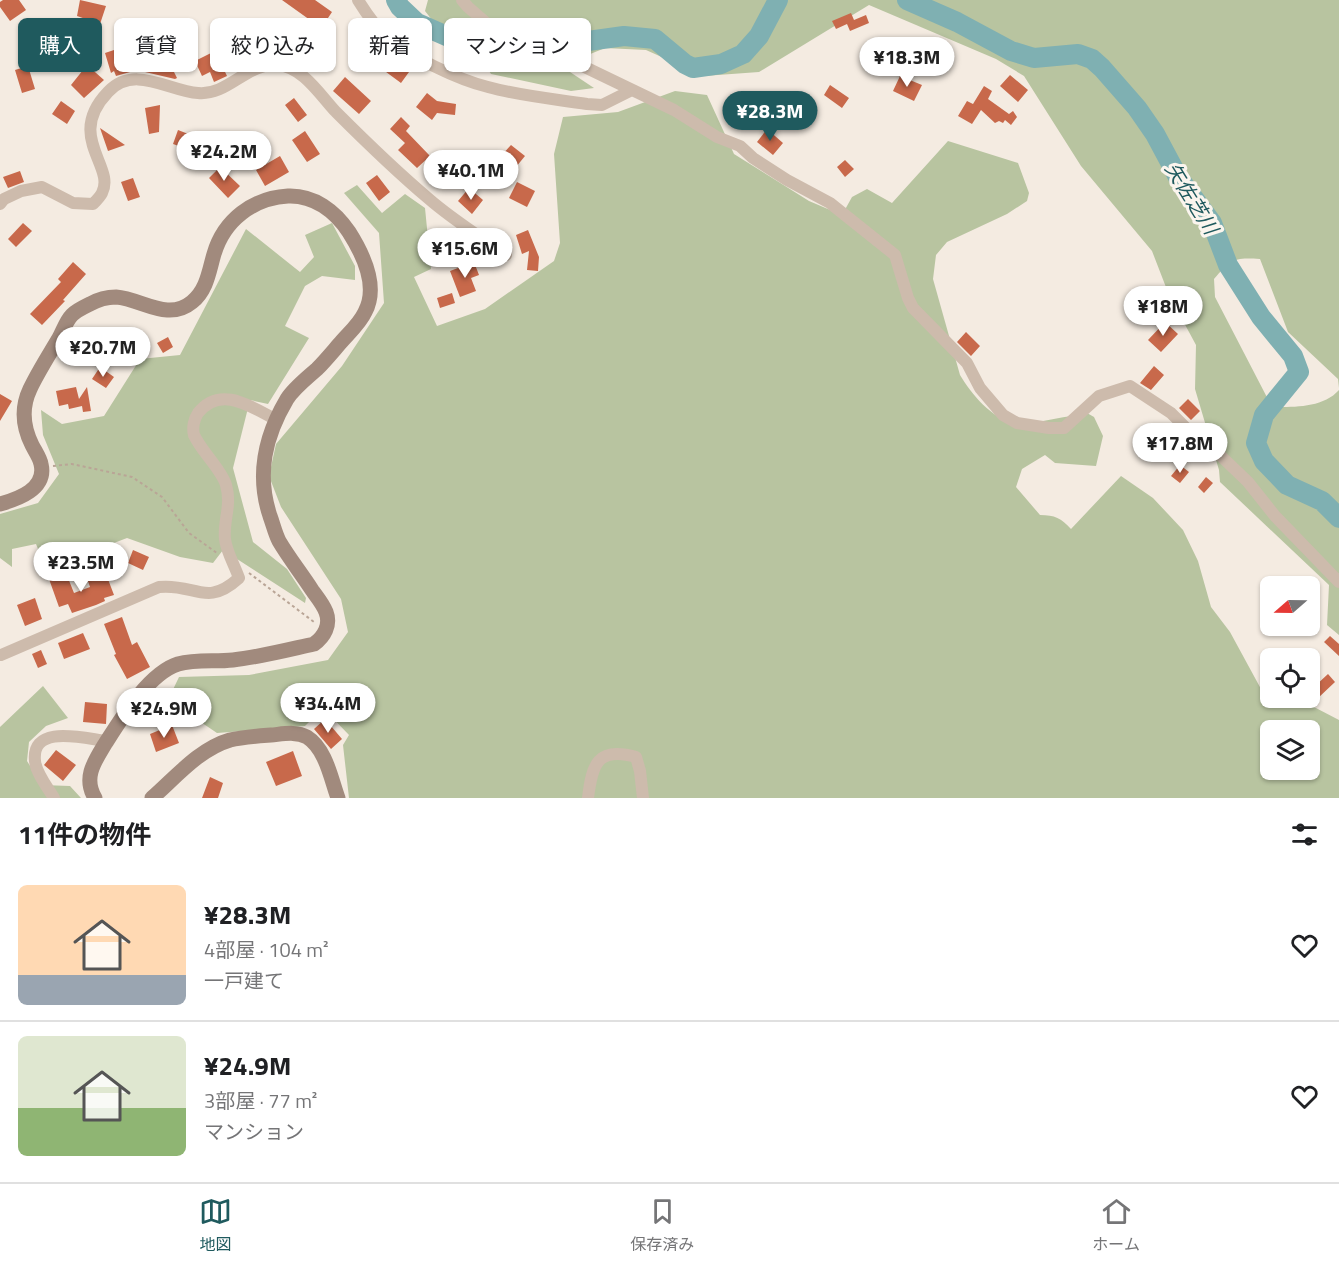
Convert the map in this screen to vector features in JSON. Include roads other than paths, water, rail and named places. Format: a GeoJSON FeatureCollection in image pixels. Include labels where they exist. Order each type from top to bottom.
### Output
{"type":"FeatureCollection","features":[{"type":"Feature","properties":{"kind":"street"},"geometry":{"type":"LineString","coordinates":[[358,0],[367,15],[386,36],[406,51],[486,87],[602,105],[632,90]]}},
{"type":"Feature","properties":{"kind":"street"},"geometry":{"type":"LineString","coordinates":[[462,0],[492,28],[557,45],[566,58],[674,110],[717,137],[740,146],[753,158],[787,180],[830,203],[895,255],[913,308],[967,363],[980,388],[1003,415],[1017,423],[1031,426],[1064,428],[1099,396],[1130,386],[1171,412],[1191,433],[1222,457],[1248,482],[1275,516],[1339,582]]}},
{"type":"Feature","properties":{"kind":"street"},"geometry":{"type":"LineString","coordinates":[[0,204],[4,199],[21,191],[42,187],[73,203],[93,204],[103,193],[104,180],[89,139],[91,124],[98,105],[109,90],[125,82],[145,79],[189,92],[210,92],[224,88],[261,66],[276,64],[292,68],[430,200],[506,255]]}},
{"type":"Feature","properties":{"kind":"street"},"geometry":{"type":"LineString","coordinates":[[0,504],[17,500],[30,493],[39,481],[42,466],[29,438],[24,418],[24,403],[30,388],[72,315],[97,300],[116,297],[161,310],[176,310],[192,303],[202,291],[209,276],[214,251],[226,228],[240,212],[258,203],[275,197],[294,196],[314,200],[337,216],[353,238],[368,270],[371,291],[366,310],[357,324],[320,365],[290,394],[267,438],[263,461],[263,485],[267,507],[278,538],[327,614],[326,631],[322,639],[314,644],[232,660],[177,664],[158,676],[143,690],[107,741],[90,770],[88,784],[95,798]]}},
{"type":"Feature","properties":{"kind":"street"},"geometry":{"type":"LineString","coordinates":[[1,655],[159,587],[174,585],[204,594],[216,594],[228,588],[239,578],[225,540],[229,506],[225,483],[204,453],[193,432],[195,418],[201,408],[216,399],[226,398],[243,402],[275,419]]}},
{"type":"Feature","properties":{"kind":"street"},"geometry":{"type":"LineString","coordinates":[[153,798],[198,758],[214,747],[231,740],[296,733],[308,737],[317,747],[324,759],[338,798]]}},
{"type":"Feature","properties":{"kind":"street"},"geometry":{"type":"LineString","coordinates":[[54,798],[34,762],[35,752],[44,740],[61,736],[107,741]]}},
{"type":"Feature","properties":{"kind":"street"},"geometry":{"type":"LineString","coordinates":[[588,798],[591,770],[604,756],[621,752],[636,757],[643,798]]}},
{"type":"Feature","properties":{"kind":"waterway","name":"矢佐芝川"},"geometry":{"type":"LineString","coordinates":[[396,0],[417,23],[483,52],[510,55],[552,54],[588,41],[624,36],[655,39],[693,68],[721,64],[743,54],[759,36],[778,0]]}},
{"type":"Feature","properties":{"kind":"waterway","name":"矢佐芝川"},"geometry":{"type":"LineString","coordinates":[[907,0],[957,22],[1011,51],[1034,58],[1078,54],[1092,59],[1137,108],[1155,134],[1178,177],[1212,223],[1228,265],[1261,317],[1293,356],[1299,372],[1264,415],[1256,443],[1264,461],[1287,485],[1322,501],[1339,518]]}}]}
